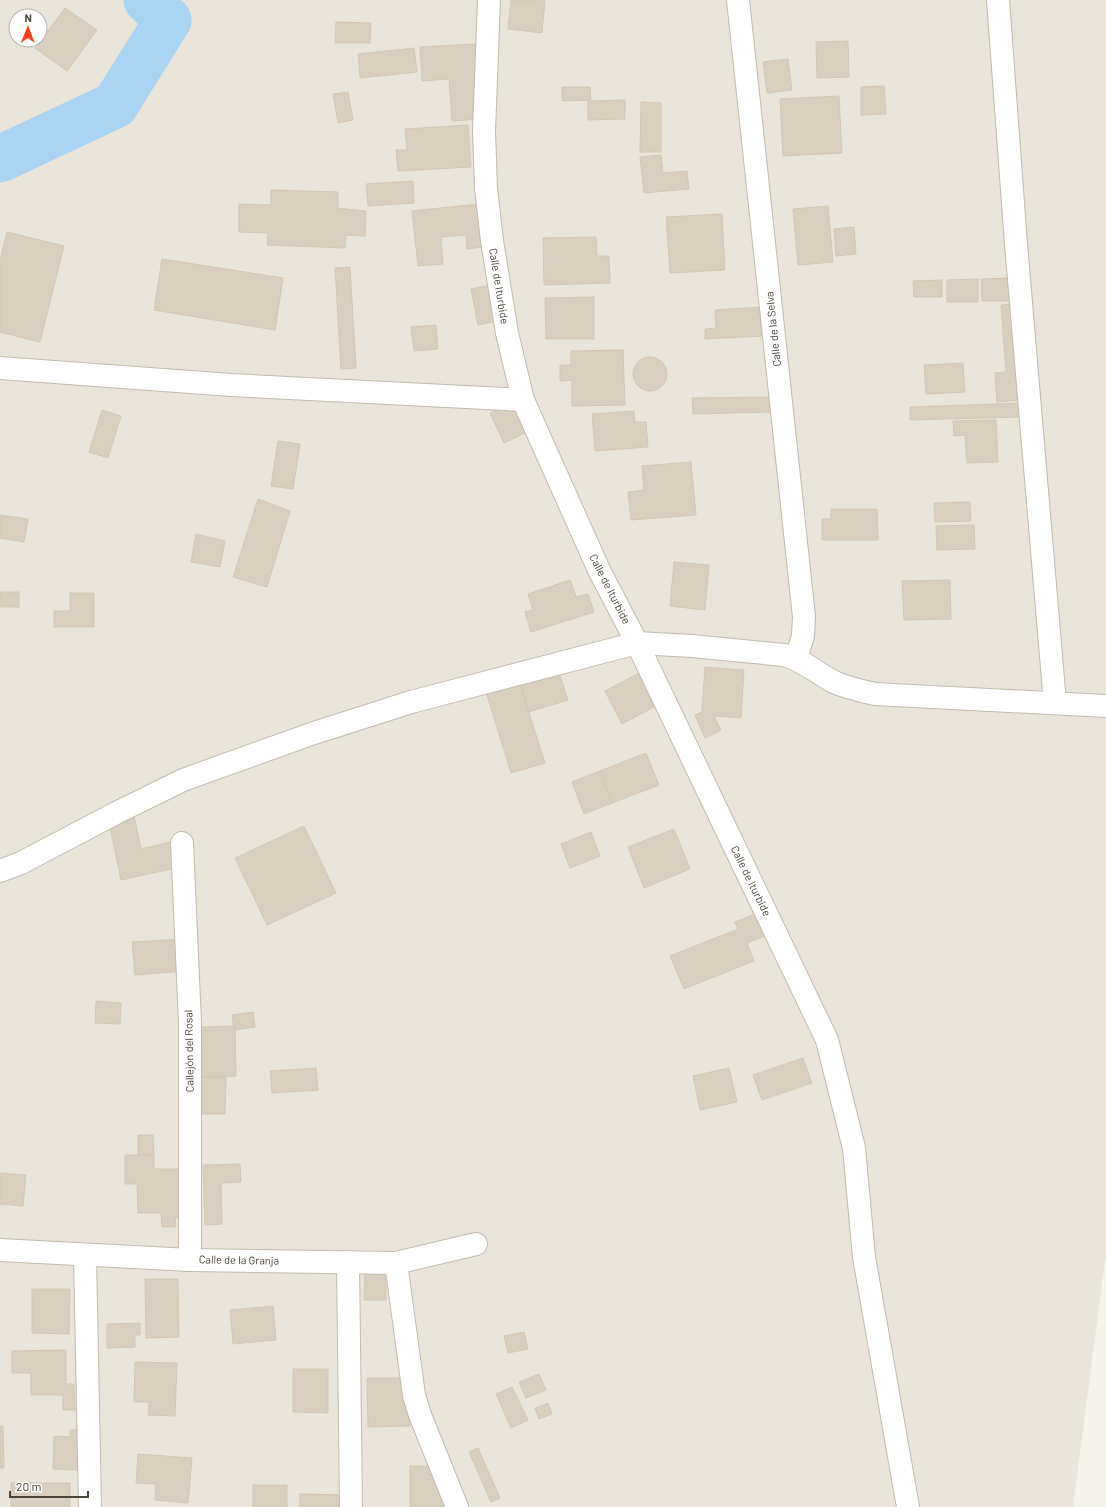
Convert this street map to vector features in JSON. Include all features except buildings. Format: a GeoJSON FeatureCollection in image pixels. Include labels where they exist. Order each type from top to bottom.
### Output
{"type":"FeatureCollection","features":[{"type":"Feature","properties":{"kind":"street","name":"Calle de Iturbide"},"geometry":{"type":"LineString","coordinates":[[489,0],[484,131],[486,188],[492,241],[507,333],[523,400],[600,570],[637,643],[828,1040],[854,1148],[864,1257],[908,1507]]}},
{"type":"Feature","properties":{"kind":"street","name":"Calle de la Selva"},"geometry":{"type":"LineString","coordinates":[[738,0],[804,616],[803,636],[796,658]]}},
{"type":"Feature","properties":{"kind":"street"},"geometry":{"type":"LineString","coordinates":[[998,0],[1016,244],[1055,703]]}},
{"type":"Feature","properties":{"kind":"street"},"geometry":{"type":"LineString","coordinates":[[0,368],[231,385],[523,400]]}},
{"type":"Feature","properties":{"kind":"street"},"geometry":{"type":"LineString","coordinates":[[0,871],[21,863],[183,780],[306,736],[411,702],[637,643],[692,646],[784,655],[796,658],[834,682],[846,687],[875,694],[1106,706]]}},
{"type":"Feature","properties":{"kind":"street","name":"Callejón del Rosal"},"geometry":{"type":"LineString","coordinates":[[182,843],[190,1023],[190,1260]]}},
{"type":"Feature","properties":{"kind":"street","name":"Calle de la Granja"},"geometry":{"type":"LineString","coordinates":[[0,1250],[190,1260],[396,1263],[476,1244]]}},
{"type":"Feature","properties":{"kind":"street"},"geometry":{"type":"LineString","coordinates":[[86,1255],[90,1507]]}},
{"type":"Feature","properties":{"kind":"street"},"geometry":{"type":"LineString","coordinates":[[348,1262],[351,1507]]}},
{"type":"Feature","properties":{"kind":"street"},"geometry":{"type":"LineString","coordinates":[[396,1263],[414,1395],[420,1415],[457,1507]]}},
{"type":"Feature","properties":{"kind":"shaded area"},"geometry":{"type":"Polygon","coordinates":[[[0,0],[1106,0],[1106,1253],[1073,1507],[0,1507],[0,0]]]}},
{"type":"Feature","properties":{"kind":"waterway"},"geometry":{"type":"LineString","coordinates":[[0,159],[115,105],[168,20],[147,0]]}}]}
